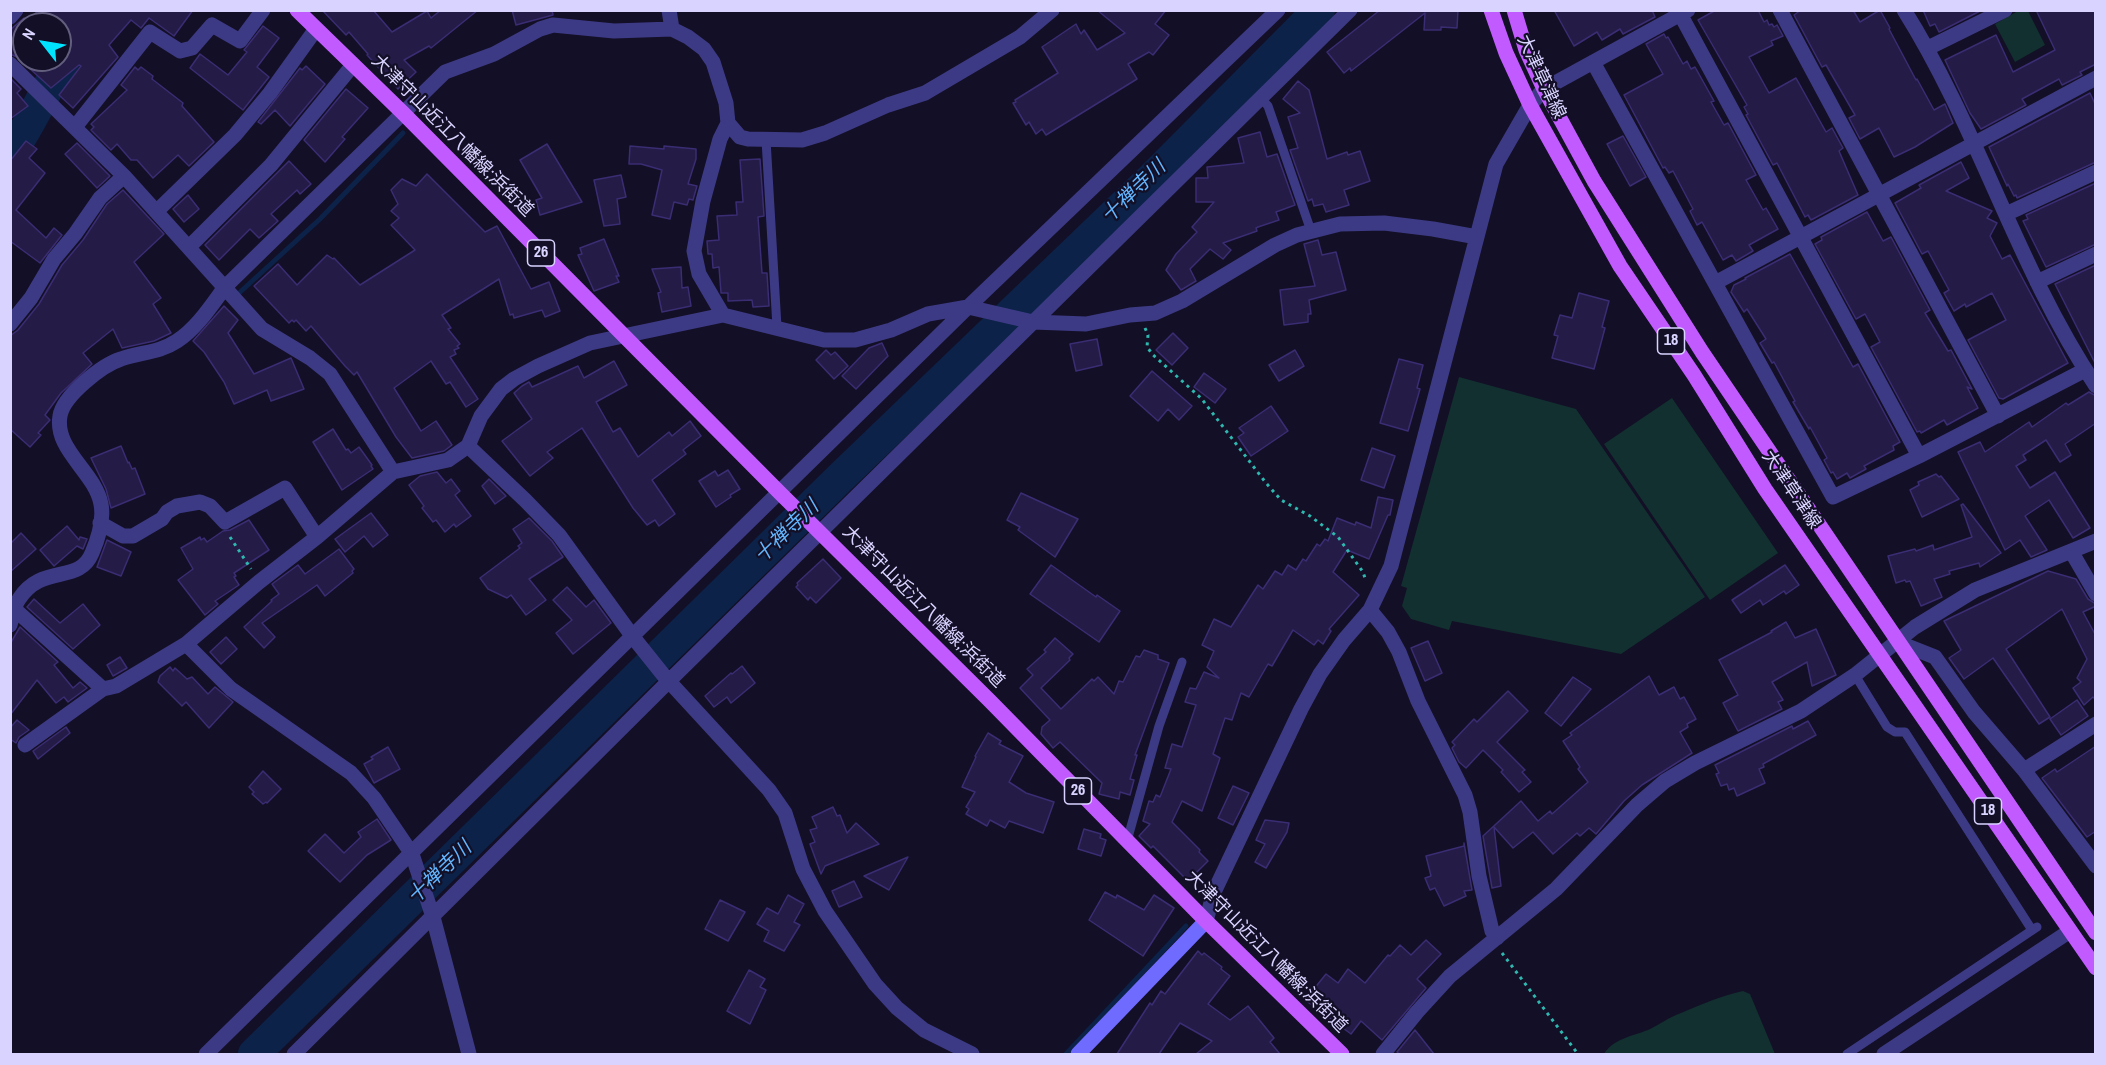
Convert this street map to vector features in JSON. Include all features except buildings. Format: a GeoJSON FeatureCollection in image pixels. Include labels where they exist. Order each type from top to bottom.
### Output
{"type":"FeatureCollection","features":[{"type":"Feature","properties":{"kind":"main road","name":"大津草津線"},"geometry":{"type":"LineString","coordinates":[[1491,10],[1506,53],[1530,105],[1620,266],[1694,375],[1766,489],[2096,968]]}},
{"type":"Feature","properties":{"kind":"main road","name":"大津草津線"},"geometry":{"type":"LineString","coordinates":[[1514,10],[1526,50],[1544,89],[1594,182],[1702,352],[2096,933]]}},
{"type":"Feature","properties":{"kind":"main road","name":"大津守山近江八幡線;浜街道"},"geometry":{"type":"LineString","coordinates":[[299,11],[1206,921],[1342,1054]]}},
{"type":"Feature","properties":{"kind":"street"},"geometry":{"type":"LineString","coordinates":[[10,18],[16,10]]}},
{"type":"Feature","properties":{"kind":"street"},"geometry":{"type":"LineString","coordinates":[[75,127],[150,32],[180,51],[192,48],[212,25],[240,41],[263,10]]}},
{"type":"Feature","properties":{"kind":"street"},"geometry":{"type":"LineString","coordinates":[[669,10],[672,29]]}},
{"type":"Feature","properties":{"kind":"street"},"geometry":{"type":"LineString","coordinates":[[728,123],[740,137],[766,140],[802,140],[825,133],[850,120],[925,93],[1020,37],[1052,10]]}},
{"type":"Feature","properties":{"kind":"street"},"geometry":{"type":"LineString","coordinates":[[206,1054],[413,858],[1278,10]]}},
{"type":"Feature","properties":{"kind":"street"},"geometry":{"type":"LineString","coordinates":[[294,1054],[432,912],[1029,321],[1350,10]]}},
{"type":"Feature","properties":{"kind":"street"},"geometry":{"type":"LineString","coordinates":[[1780,10],[1998,416]]}},
{"type":"Feature","properties":{"kind":"street"},"geometry":{"type":"LineString","coordinates":[[1904,10],[1928,48],[2037,282],[2096,386]]}},
{"type":"Feature","properties":{"kind":"street"},"geometry":{"type":"LineString","coordinates":[[1928,48],[2005,10]]}},
{"type":"Feature","properties":{"kind":"street"},"geometry":{"type":"LineString","coordinates":[[1078,1054],[1206,921],[1214,892],[1301,709],[1326,665],[1371,606],[1392,566],[1496,164],[1530,105],[1544,89],[1682,12],[1919,456]]}},
{"type":"Feature","properties":{"kind":"street"},"geometry":{"type":"LineString","coordinates":[[10,625],[13,607],[19,599],[38,580],[55,574],[79,570],[88,562],[98,535],[101,505],[98,494],[90,478],[61,437],[59,426],[61,412],[68,400],[104,368],[121,358],[161,350],[178,341],[202,317],[225,287],[445,72],[494,54],[540,29],[553,25],[614,31],[672,29],[696,43],[713,62],[726,103],[728,123],[720,139],[703,201],[694,251],[699,274],[723,315]]}},
{"type":"Feature","properties":{"kind":"street"},"geometry":{"type":"LineString","coordinates":[[157,211],[235,135],[270,93],[316,29]]}},
{"type":"Feature","properties":{"kind":"street"},"geometry":{"type":"LineString","coordinates":[[1593,62],[1833,497],[1919,456],[2085,370]]}},
{"type":"Feature","properties":{"kind":"street"},"geometry":{"type":"LineString","coordinates":[[11,64],[124,176],[262,329],[310,358],[330,374],[393,472]]}},
{"type":"Feature","properties":{"kind":"street"},"geometry":{"type":"LineString","coordinates":[[189,247],[271,165],[353,65]]}},
{"type":"Feature","properties":{"kind":"street"},"geometry":{"type":"LineString","coordinates":[[1715,283],[2096,78]]}},
{"type":"Feature","properties":{"kind":"street"},"geometry":{"type":"LineString","coordinates":[[2006,214],[2096,172]]}},
{"type":"Feature","properties":{"kind":"street"},"geometry":{"type":"LineString","coordinates":[[10,324],[31,298],[54,259],[100,198],[124,176]]}},
{"type":"Feature","properties":{"kind":"street"},"geometry":{"type":"LineString","coordinates":[[25,745],[103,689],[116,686],[186,644],[393,472],[448,460],[468,446],[481,416],[501,389],[514,379],[590,343],[723,315],[824,340],[855,340],[891,330],[928,314],[972,308],[1029,321],[1086,324],[1155,313],[1182,301],[1275,245],[1311,231],[1340,224],[1384,223],[1477,237]]}},
{"type":"Feature","properties":{"kind":"street"},"geometry":{"type":"LineString","coordinates":[[2037,282],[2096,254]]}},
{"type":"Feature","properties":{"kind":"street"},"geometry":{"type":"LineString","coordinates":[[468,446],[560,535],[635,639],[667,679],[769,790],[785,813],[803,869],[825,911],[875,984],[897,1008],[924,1030],[972,1054]]}},
{"type":"Feature","properties":{"kind":"street"},"geometry":{"type":"LineString","coordinates":[[100,523],[123,536],[133,536],[162,519],[167,512],[177,506],[200,502],[210,506],[225,522],[285,488],[317,537]]}},
{"type":"Feature","properties":{"kind":"street"},"geometry":{"type":"LineString","coordinates":[[1383,1054],[1450,976],[1556,889],[1636,806],[1665,781],[1695,763],[1801,711],[1855,675],[1915,627],[1975,590],[2096,541]]}},
{"type":"Feature","properties":{"kind":"street"},"geometry":{"type":"LineString","coordinates":[[2071,551],[2096,594]]}},
{"type":"Feature","properties":{"kind":"street"},"geometry":{"type":"LineString","coordinates":[[1371,606],[1399,652],[1418,701],[1465,795],[1470,812],[1479,876],[1495,940]]}},
{"type":"Feature","properties":{"kind":"street"},"geometry":{"type":"LineString","coordinates":[[13,607],[103,689]]}},
{"type":"Feature","properties":{"kind":"street"},"geometry":{"type":"LineString","coordinates":[[1897,642],[1935,657],[1974,712],[2091,850],[2096,866]]}},
{"type":"Feature","properties":{"kind":"street"},"geometry":{"type":"LineString","coordinates":[[186,644],[231,689],[351,773],[374,798],[413,858],[432,912],[470,1054]]}},
{"type":"Feature","properties":{"kind":"street"},"geometry":{"type":"LineString","coordinates":[[2024,770],[2096,724]]}},
{"type":"Feature","properties":{"kind":"street"},"geometry":{"type":"LineString","coordinates":[[1884,1054],[2070,931]]}},
{"type":"Feature","properties":{"kind":"lane"},"geometry":{"type":"LineString","coordinates":[[1260,97],[1268,106],[1311,231]]}},
{"type":"Feature","properties":{"kind":"lane"},"geometry":{"type":"LineString","coordinates":[[766,140],[777,327]]}},
{"type":"Feature","properties":{"kind":"lane"},"geometry":{"type":"LineString","coordinates":[[1127,841],[1159,726],[1182,662]]}},
{"type":"Feature","properties":{"kind":"lane"},"geometry":{"type":"LineString","coordinates":[[1847,1054],[2034,928],[1905,732],[1895,732],[1887,727],[1855,675]]}},
{"type":"Feature","properties":{"kind":"path"},"geometry":{"type":"LineString","coordinates":[[1138,314],[1148,335],[1147,347],[1153,355],[1201,398],[1281,500],[1310,516],[1338,537],[1363,572],[1371,606]]}},
{"type":"Feature","properties":{"kind":"path"},"geometry":{"type":"LineString","coordinates":[[225,522],[225,530],[259,582]]}},
{"type":"Feature","properties":{"kind":"path"},"geometry":{"type":"LineString","coordinates":[[1495,940],[1578,1054]]}},
{"type":"Feature","properties":{"kind":"green space"},"geometry":{"type":"Polygon","coordinates":[[[2018,11],[2028,11],[2045,45],[2015,62],[1995,24],[2018,11]]]}},
{"type":"Feature","properties":{"kind":"green space"},"geometry":{"type":"Polygon","coordinates":[[[1459,377],[1576,409],[1705,597],[1621,654],[1452,621],[1449,630],[1411,619],[1402,606],[1407,588],[1401,586],[1459,377]]]}},
{"type":"Feature","properties":{"kind":"green space"},"geometry":{"type":"Polygon","coordinates":[[[1672,398],[1778,553],[1710,600],[1604,444],[1672,398]]]}},
{"type":"Feature","properties":{"kind":"green space"},"geometry":{"type":"Polygon","coordinates":[[[1743,991],[1750,994],[1775,1054],[1604,1054],[1612,1045],[1623,1039],[1648,1030],[1704,1003],[1743,991]]]}},
{"type":"Feature","properties":{"kind":"waterway","name":"十禅寺川"},"geometry":{"type":"LineString","coordinates":[[254,1054],[841,477],[1154,176],[1319,10]]}},
{"type":"Feature","properties":{"kind":"waterway"},"geometry":{"type":"LineString","coordinates":[[10,153],[27,128],[57,72]]}},
{"type":"Feature","properties":{"kind":"waterway"},"geometry":{"type":"LineString","coordinates":[[238,294],[320,219],[403,133]]}},
{"type":"Feature","properties":{"kind":"waterway"},"geometry":{"type":"LineString","coordinates":[[1066,1054],[1186,926]]}}]}
